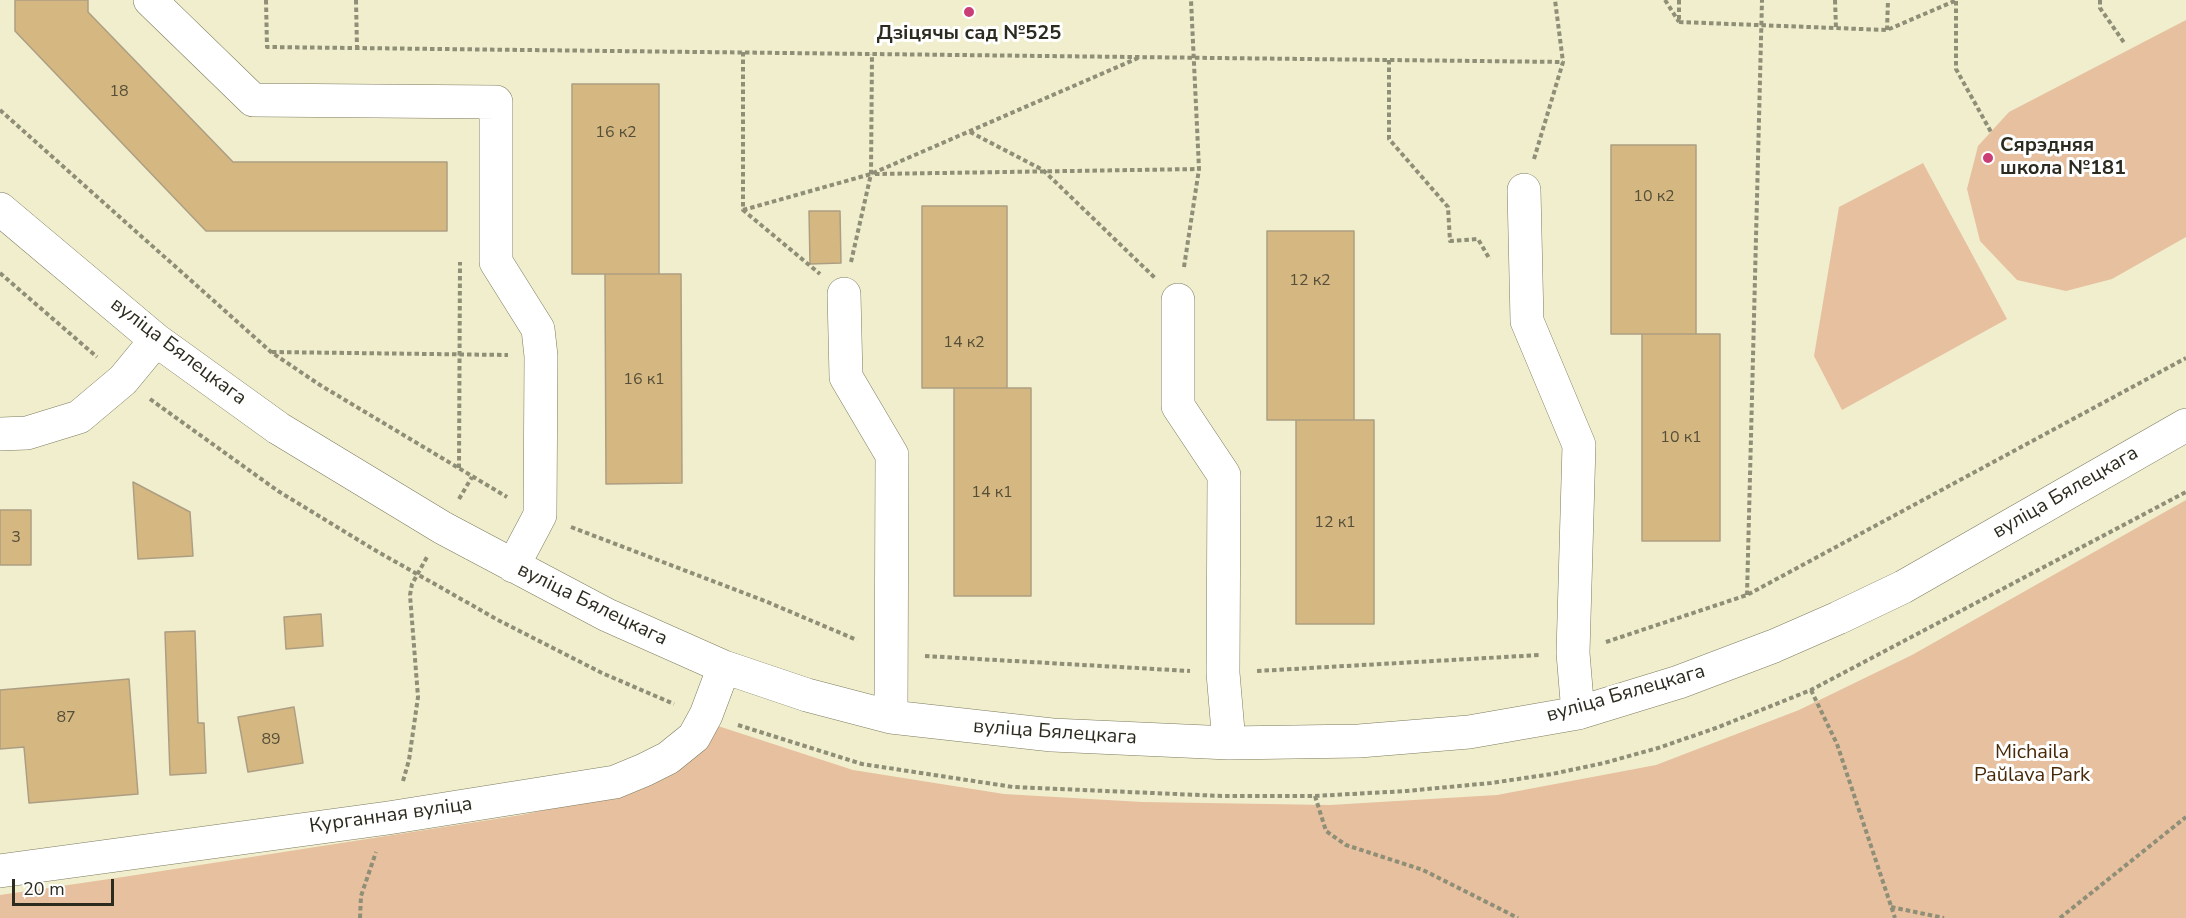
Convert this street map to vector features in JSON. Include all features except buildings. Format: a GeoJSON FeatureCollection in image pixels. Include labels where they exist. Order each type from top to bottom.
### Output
{"type":"FeatureCollection","features":[{"type":"Feature","properties":{"kind":"street"},"geometry":{"type":"LineString","coordinates":[[150,0],[253,100],[496,102],[496,262],[538,329],[541,356],[540,515],[513,566]]}},
{"type":"Feature","properties":{"kind":"street"},"geometry":{"type":"LineString","coordinates":[[1524,190],[1527,321],[1580,445],[1573,653],[1578,712]]}},
{"type":"Feature","properties":{"kind":"street","name":"вуліца Бялецкага"},"geometry":{"type":"LineString","coordinates":[[0,209],[156,340],[279,428],[443,528],[608,615],[724,668],[807,695],[891,717],[1052,735],[1229,743],[1359,741],[1469,732],[1578,712],[1679,682],[1774,646],[1838,618],[1903,587],[2186,425]]}},
{"type":"Feature","properties":{"kind":"street"},"geometry":{"type":"LineString","coordinates":[[844,294],[846,377],[892,455],[891,717]]}},
{"type":"Feature","properties":{"kind":"street"},"geometry":{"type":"LineString","coordinates":[[1178,300],[1178,406],[1224,475],[1223,673],[1229,743]]}},
{"type":"Feature","properties":{"kind":"street"},"geometry":{"type":"LineString","coordinates":[[0,434],[27,433],[79,417],[123,380],[156,340]]}},
{"type":"Feature","properties":{"kind":"street","name":"Курганная вуліца"},"geometry":{"type":"LineString","coordinates":[[0,870],[388,818],[615,782],[644,770],[681,748],[694,737],[706,715],[724,668]]}},
{"type":"Feature","properties":{"kind":"path"},"geometry":{"type":"LineString","coordinates":[[266,0],[267,47],[1563,62]]}},
{"type":"Feature","properties":{"kind":"path"},"geometry":{"type":"LineString","coordinates":[[357,0],[357,48]]}},
{"type":"Feature","properties":{"kind":"path"},"geometry":{"type":"LineString","coordinates":[[1178,300],[1199,169],[1191,0]]}},
{"type":"Feature","properties":{"kind":"path"},"geometry":{"type":"LineString","coordinates":[[1524,190],[1563,62],[1555,0]]}},
{"type":"Feature","properties":{"kind":"path"},"geometry":{"type":"LineString","coordinates":[[1665,0],[1679,22]]}},
{"type":"Feature","properties":{"kind":"path"},"geometry":{"type":"LineString","coordinates":[[1679,0],[1679,22]]}},
{"type":"Feature","properties":{"kind":"path"},"geometry":{"type":"LineString","coordinates":[[1747,594],[1762,0]]}},
{"type":"Feature","properties":{"kind":"path"},"geometry":{"type":"LineString","coordinates":[[1835,0],[1836,28]]}},
{"type":"Feature","properties":{"kind":"path"},"geometry":{"type":"LineString","coordinates":[[1887,30],[1888,0]]}},
{"type":"Feature","properties":{"kind":"path"},"geometry":{"type":"LineString","coordinates":[[1679,22],[1887,30],[1956,0],[1956,69],[1991,132]]}},
{"type":"Feature","properties":{"kind":"path"},"geometry":{"type":"LineString","coordinates":[[2100,0],[2100,9],[2125,44]]}},
{"type":"Feature","properties":{"kind":"path"},"geometry":{"type":"LineString","coordinates":[[743,52],[743,210]]}},
{"type":"Feature","properties":{"kind":"path"},"geometry":{"type":"LineString","coordinates":[[743,210],[844,294],[871,174],[872,54]]}},
{"type":"Feature","properties":{"kind":"path"},"geometry":{"type":"LineString","coordinates":[[743,210],[871,174],[1141,57]]}},
{"type":"Feature","properties":{"kind":"path"},"geometry":{"type":"LineString","coordinates":[[1389,60],[1389,139],[1448,207],[1450,240],[1478,239],[1489,258],[1524,258]]}},
{"type":"Feature","properties":{"kind":"path"},"geometry":{"type":"LineString","coordinates":[[0,110],[271,352],[320,385],[472,477],[540,515],[765,601],[891,654],[1223,673],[1573,653],[1747,594],[2186,358]]}},
{"type":"Feature","properties":{"kind":"path"},"geometry":{"type":"LineString","coordinates":[[969,132],[1043,170],[1178,300]]}},
{"type":"Feature","properties":{"kind":"path"},"geometry":{"type":"LineString","coordinates":[[871,174],[1199,169]]}},
{"type":"Feature","properties":{"kind":"path"},"geometry":{"type":"LineString","coordinates":[[459,469],[460,251]]}},
{"type":"Feature","properties":{"kind":"path"},"geometry":{"type":"LineString","coordinates":[[0,273],[123,380],[278,491],[498,620],[602,673],[658,698],[706,715],[862,764],[1012,787],[1222,796],[1315,796],[1491,783],[1604,763],[1716,728],[1811,690],[2186,492]]}},
{"type":"Feature","properties":{"kind":"path"},"geometry":{"type":"LineString","coordinates":[[271,352],[541,356]]}},
{"type":"Feature","properties":{"kind":"path"},"geometry":{"type":"LineString","coordinates":[[456,506],[472,477]]}},
{"type":"Feature","properties":{"kind":"path"},"geometry":{"type":"LineString","coordinates":[[360,918],[361,896],[409,760],[417,709],[418,685],[410,595],[417,574],[430,551]]}},
{"type":"Feature","properties":{"kind":"path"},"geometry":{"type":"LineString","coordinates":[[1811,690],[1837,744],[1895,918]]}},
{"type":"Feature","properties":{"kind":"path"},"geometry":{"type":"LineString","coordinates":[[1315,796],[1326,831],[1346,845],[1423,870],[1518,918]]}},
{"type":"Feature","properties":{"kind":"path"},"geometry":{"type":"LineString","coordinates":[[2060,918],[2186,817]]}},
{"type":"Feature","properties":{"kind":"path"},"geometry":{"type":"LineString","coordinates":[[1890,906],[1944,918]]}},
{"type":"Feature","properties":{"kind":"green space"},"geometry":{"type":"Polygon","coordinates":[[[2186,20],[2186,237],[2112,279],[2066,291],[2017,280],[1980,241],[1967,189],[1978,146],[2009,112],[2186,20]]]}},
{"type":"Feature","properties":{"kind":"green space"},"geometry":{"type":"Polygon","coordinates":[[[1923,163],[2007,319],[1842,410],[1814,356],[1839,207],[1923,163]]]}},
{"type":"Feature","properties":{"kind":"green space","name":"Michaila Paŭlava Park"},"geometry":{"type":"Polygon","coordinates":[[[2186,500],[2186,918],[0,918],[0,895],[521,815],[627,793],[718,726],[853,770],[1004,794],[1142,802],[1330,805],[1497,795],[1656,765],[1799,710],[1912,655],[2186,500]]]}},
{"type":"Feature","properties":{"kind":"place","name":"Дзіцячы сад №525"},"geometry":{"type":"Point","coordinates":[969,12]}},
{"type":"Feature","properties":{"kind":"place","name":"Сярэдняя школа №181"},"geometry":{"type":"Point","coordinates":[1988,158]}}]}
